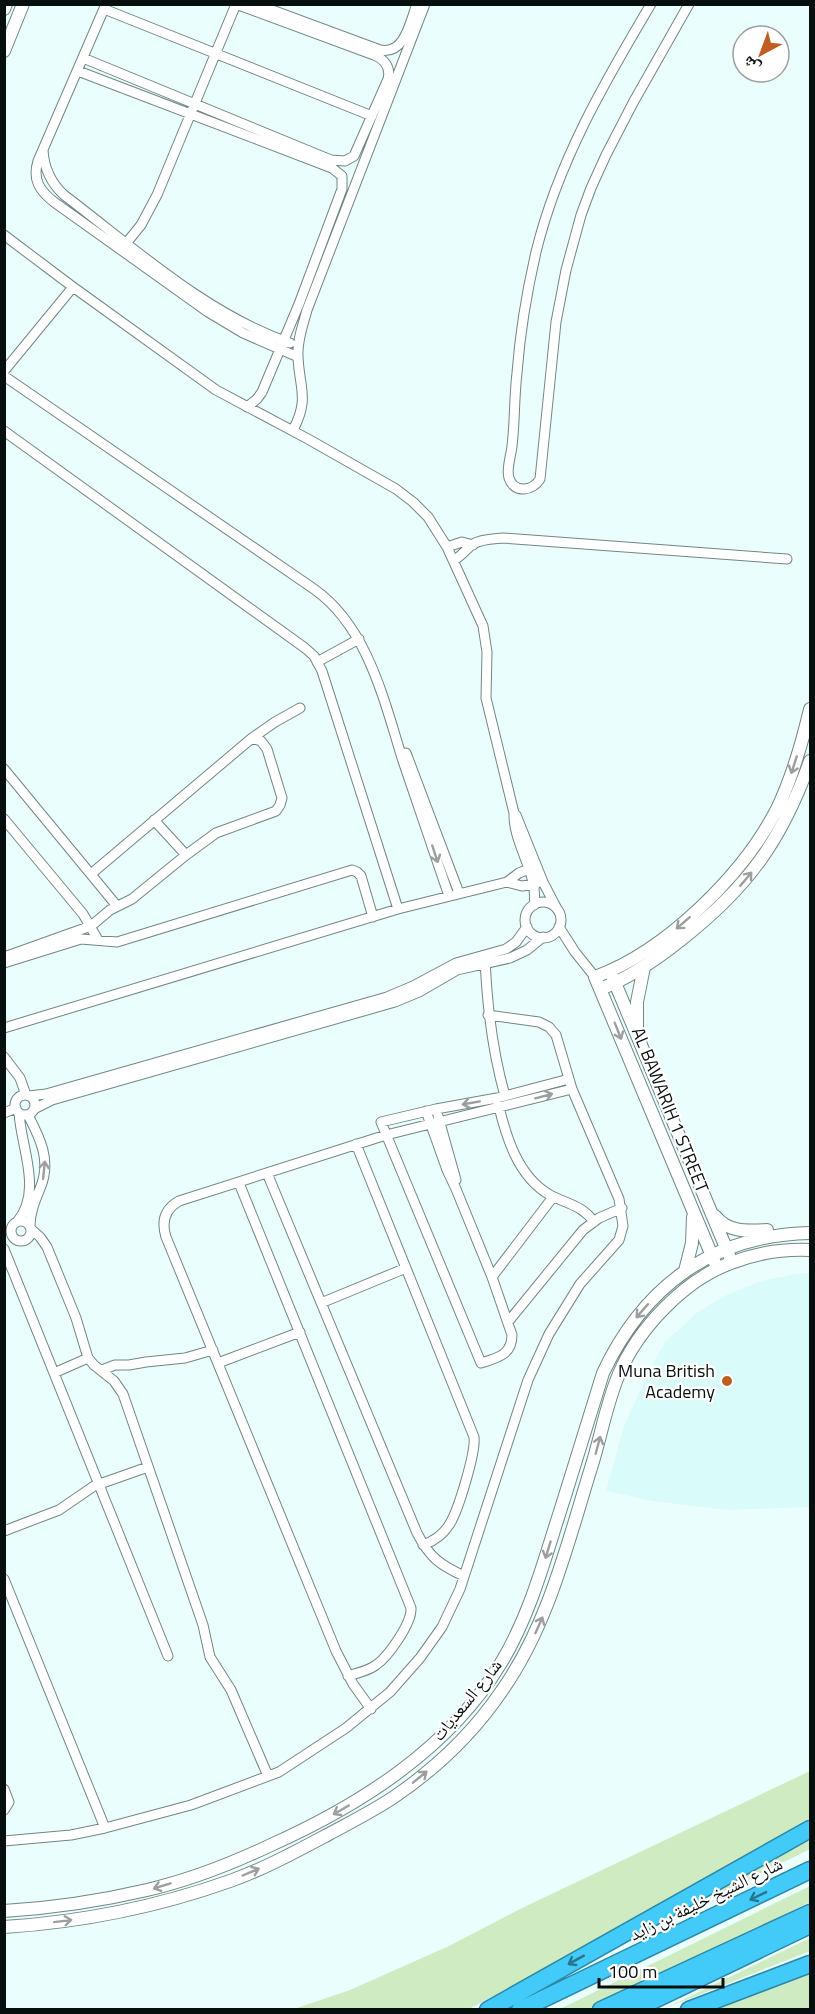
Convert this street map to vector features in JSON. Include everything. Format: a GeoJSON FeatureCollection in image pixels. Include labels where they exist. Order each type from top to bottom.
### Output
{"type":"FeatureCollection","features":[{"type":"Feature","properties":{"kind":"highway"},"geometry":{"type":"LineString","coordinates":[[488,2010],[810,1829]]}},
{"type":"Feature","properties":{"kind":"highway","name":"شارع الشيخ خليفة بن زايد"},"geometry":{"type":"LineString","coordinates":[[520,2010],[810,1870]]}},
{"type":"Feature","properties":{"kind":"highway"},"geometry":{"type":"LineString","coordinates":[[601,2010],[810,1913]]}},
{"type":"Feature","properties":{"kind":"highway"},"geometry":{"type":"LineString","coordinates":[[633,2010],[810,1925]]}},
{"type":"Feature","properties":{"kind":"highway"},"geometry":{"type":"LineString","coordinates":[[689,2010],[810,1964]]}},
{"type":"Feature","properties":{"kind":"street"},"geometry":{"type":"LineString","coordinates":[[4,51],[23,4]]}},
{"type":"Feature","properties":{"kind":"street"},"geometry":{"type":"LineString","coordinates":[[78,71],[192,110],[331,160],[341,161],[350,159],[357,152],[389,75],[387,66],[381,59],[236,4],[192,110],[152,205],[141,225],[124,246]]}},
{"type":"Feature","properties":{"kind":"street"},"geometry":{"type":"LineString","coordinates":[[256,4],[389,51],[400,45],[417,4]]}},
{"type":"Feature","properties":{"kind":"street"},"geometry":{"type":"LineString","coordinates":[[293,430],[299,417],[303,395],[298,346],[312,295],[425,4]]}},
{"type":"Feature","properties":{"kind":"street"},"geometry":{"type":"LineString","coordinates":[[651,4],[587,115],[562,173],[537,249],[519,356],[508,472],[511,482],[519,488],[529,489],[540,479],[556,322],[566,270],[581,215],[606,155],[689,4]]}},
{"type":"Feature","properties":{"kind":"street"},"geometry":{"type":"LineString","coordinates":[[298,357],[282,345],[226,323],[124,246],[42,191],[38,185],[35,170],[105,7],[215,54],[372,116]]}},
{"type":"Feature","properties":{"kind":"street"},"geometry":{"type":"LineString","coordinates":[[83,58],[192,110],[332,168],[342,176],[342,189],[282,345],[262,393],[248,407]]}},
{"type":"Feature","properties":{"kind":"street"},"geometry":{"type":"LineString","coordinates":[[44,149],[44,162],[48,175],[60,191],[124,246]]}},
{"type":"Feature","properties":{"kind":"street"},"geometry":{"type":"LineString","coordinates":[[4,235],[216,390],[293,430],[405,495],[428,518],[447,547],[477,609],[488,652],[485,678],[486,698],[514,813],[521,825],[538,884],[557,908],[561,917],[559,927],[553,934],[543,937],[527,950],[510,958],[485,959]]}},
{"type":"Feature","properties":{"kind":"street"},"geometry":{"type":"LineString","coordinates":[[73,287],[4,373],[324,595],[340,611],[358,639],[432,831],[459,893]]}},
{"type":"Feature","properties":{"kind":"street"},"geometry":{"type":"LineString","coordinates":[[282,345],[298,346]]}},
{"type":"Feature","properties":{"kind":"street"},"geometry":{"type":"LineString","coordinates":[[4,431],[305,648],[317,662],[322,671],[398,909]]}},
{"type":"Feature","properties":{"kind":"street"},"geometry":{"type":"LineString","coordinates":[[453,560],[473,545],[495,539],[511,538],[787,560]]}},
{"type":"Feature","properties":{"kind":"street"},"geometry":{"type":"LineString","coordinates":[[447,547],[462,542],[473,545]]}},
{"type":"Feature","properties":{"kind":"street"},"geometry":{"type":"LineString","coordinates":[[317,662],[358,639]]}},
{"type":"Feature","properties":{"kind":"street"},"geometry":{"type":"LineString","coordinates":[[91,874],[252,738],[300,708]]}},
{"type":"Feature","properties":{"kind":"street"},"geometry":{"type":"LineString","coordinates":[[559,927],[595,977],[650,949],[678,927],[723,884],[762,834],[784,792],[795,763],[810,709]]}},
{"type":"Feature","properties":{"kind":"street"},"geometry":{"type":"LineString","coordinates":[[4,957],[91,926],[110,910],[132,899],[216,833],[273,813],[279,808],[282,798],[266,746],[261,741],[252,738]]}},
{"type":"Feature","properties":{"kind":"street"},"geometry":{"type":"LineString","coordinates":[[600,989],[615,984],[668,950],[707,919],[744,882],[760,862],[787,819],[810,761]]}},
{"type":"Feature","properties":{"kind":"street"},"geometry":{"type":"LineString","coordinates":[[4,769],[117,906]]}},
{"type":"Feature","properties":{"kind":"street"},"geometry":{"type":"LineString","coordinates":[[4,819],[79,908],[98,940]]}},
{"type":"Feature","properties":{"kind":"street"},"geometry":{"type":"LineString","coordinates":[[154,820],[186,855]]}},
{"type":"Feature","properties":{"kind":"street"},"geometry":{"type":"LineString","coordinates":[[432,831],[448,896]]}},
{"type":"Feature","properties":{"kind":"street"},"geometry":{"type":"LineString","coordinates":[[4,1028],[398,909],[507,882],[532,868]]}},
{"type":"Feature","properties":{"kind":"street"},"geometry":{"type":"LineString","coordinates":[[4,963],[75,940],[87,938],[107,943],[117,942],[352,870],[361,876],[374,917]]}},
{"type":"Feature","properties":{"kind":"street"},"geometry":{"type":"LineString","coordinates":[[507,882],[517,886],[538,884]]}},
{"type":"Feature","properties":{"kind":"street"},"geometry":{"type":"LineString","coordinates":[[538,884],[534,904],[526,917],[527,927],[533,934],[543,937]]}},
{"type":"Feature","properties":{"kind":"street"},"geometry":{"type":"LineString","coordinates":[[534,904],[548,903],[557,908]]}},
{"type":"Feature","properties":{"kind":"street"},"geometry":{"type":"LineString","coordinates":[[168,1656],[4,1247],[28,1239],[33,1206],[44,1176],[43,1147],[24,1111],[15,1103],[18,1098],[46,1094],[214,1050],[419,992],[457,970],[511,946],[527,927]]}},
{"type":"Feature","properties":{"kind":"street"},"geometry":{"type":"LineString","coordinates":[[485,959],[488,1015],[509,1142],[519,1163],[539,1187],[553,1197],[578,1207],[594,1222]]}},
{"type":"Feature","properties":{"kind":"street"},"geometry":{"type":"LineString","coordinates":[[637,1037],[637,1002],[644,967]]}},
{"type":"Feature","properties":{"kind":"street","name":"AL BAWARIH 1 STREET"},"geometry":{"type":"LineString","coordinates":[[610,971],[729,1255]]}},
{"type":"Feature","properties":{"kind":"street","name":"AL BAWARIH 1 STREET"},"geometry":{"type":"LineString","coordinates":[[595,977],[714,1262]]}},
{"type":"Feature","properties":{"kind":"street"},"geometry":{"type":"LineString","coordinates":[[4,1841],[105,1828],[190,1805],[268,1776],[305,1756],[371,1709],[403,1679],[428,1648],[449,1613],[464,1576],[528,1380],[538,1357],[554,1323],[570,1298],[587,1275],[619,1240],[623,1226],[618,1194],[570,1084],[559,1040],[549,1027],[539,1022],[488,1015]]}},
{"type":"Feature","properties":{"kind":"street"},"geometry":{"type":"LineString","coordinates":[[4,1113],[24,1111],[52,1100],[214,1050]]}},
{"type":"Feature","properties":{"kind":"street"},"geometry":{"type":"LineString","coordinates":[[4,1057],[20,1078],[28,1096],[34,1100],[24,1111],[21,1132],[30,1188],[25,1210],[8,1233],[18,1242]]}},
{"type":"Feature","properties":{"kind":"street"},"geometry":{"type":"LineString","coordinates":[[431,1110],[454,1173],[456,1189],[492,1277],[512,1339],[508,1351],[481,1363],[381,1122],[431,1110],[501,1100],[570,1084]]}},
{"type":"Feature","properties":{"kind":"street"},"geometry":{"type":"LineString","coordinates":[[371,1709],[348,1676],[336,1651],[166,1237],[163,1223],[168,1209],[175,1203],[501,1100]]}},
{"type":"Feature","properties":{"kind":"street"},"geometry":{"type":"LineString","coordinates":[[356,1144],[475,1442],[450,1524],[436,1539],[423,1545]]}},
{"type":"Feature","properties":{"kind":"street"},"geometry":{"type":"LineString","coordinates":[[267,1173],[423,1545],[442,1566],[464,1576]]}},
{"type":"Feature","properties":{"kind":"street"},"geometry":{"type":"LineString","coordinates":[[239,1183],[411,1608],[410,1621],[382,1659],[374,1666],[348,1676]]}},
{"type":"Feature","properties":{"kind":"street"},"geometry":{"type":"LineString","coordinates":[[492,1277],[553,1197]]}},
{"type":"Feature","properties":{"kind":"street"},"geometry":{"type":"LineString","coordinates":[[508,1322],[579,1236],[594,1222],[622,1208]]}},
{"type":"Feature","properties":{"kind":"street"},"geometry":{"type":"LineString","coordinates":[[710,1209],[724,1225],[740,1231],[810,1227]]}},
{"type":"Feature","properties":{"kind":"street"},"geometry":{"type":"LineString","coordinates":[[685,1271],[692,1243],[693,1213]]}},
{"type":"Feature","properties":{"kind":"street"},"geometry":{"type":"LineString","coordinates":[[17,1222],[24,1221],[47,1247],[76,1318],[88,1358],[114,1381],[125,1401],[203,1625],[210,1657],[231,1690],[268,1776]]}},
{"type":"Feature","properties":{"kind":"street","name":"شارع السعديات"},"geometry":{"type":"LineString","coordinates":[[4,1911],[49,1908],[100,1900],[150,1890],[215,1870],[304,1830],[343,1809],[388,1780],[454,1724],[488,1684],[505,1656],[524,1619],[542,1570],[603,1373],[612,1354],[637,1316],[653,1298],[685,1271],[729,1255],[746,1241],[773,1235],[810,1233]]}},
{"type":"Feature","properties":{"kind":"street"},"geometry":{"type":"LineString","coordinates":[[729,1255],[759,1245],[810,1239]]}},
{"type":"Feature","properties":{"kind":"street","name":"شارع السعديات"},"geometry":{"type":"LineString","coordinates":[[729,1255],[810,1250]]}},
{"type":"Feature","properties":{"kind":"street","name":"شارع السعديات"},"geometry":{"type":"LineString","coordinates":[[4,1927],[63,1922],[113,1914],[232,1881],[268,1865],[395,1797],[449,1752],[500,1695],[532,1640],[551,1595],[620,1372],[640,1338],[668,1305],[671,1295],[678,1286],[714,1262]]}},
{"type":"Feature","properties":{"kind":"street"},"geometry":{"type":"LineString","coordinates":[[321,1304],[406,1268]]}},
{"type":"Feature","properties":{"kind":"street"},"geometry":{"type":"LineString","coordinates":[[218,1363],[300,1332]]}},
{"type":"Feature","properties":{"kind":"street"},"geometry":{"type":"LineString","coordinates":[[102,1370],[115,1365],[185,1358],[213,1350]]}},
{"type":"Feature","properties":{"kind":"street"},"geometry":{"type":"LineString","coordinates":[[54,1373],[88,1358]]}},
{"type":"Feature","properties":{"kind":"street"},"geometry":{"type":"LineString","coordinates":[[114,1381],[129,1365]]}},
{"type":"Feature","properties":{"kind":"street"},"geometry":{"type":"LineString","coordinates":[[4,1531],[59,1510],[99,1484],[148,1467]]}},
{"type":"Feature","properties":{"kind":"street"},"geometry":{"type":"LineString","coordinates":[[4,1579],[105,1828]]}},
{"type":"Feature","properties":{"kind":"street"},"geometry":{"type":"LineString","coordinates":[[4,1789],[9,1802],[4,1810]]}},
{"type":"Feature","properties":{"kind":"shaded area","name":"Muna British Academy"},"geometry":{"type":"Polygon","coordinates":[[[810,1273],[810,1507],[728,1510],[653,1501],[606,1491],[624,1426],[651,1367],[666,1341],[698,1312],[722,1297],[761,1281],[810,1273]]]}},
{"type":"Feature","properties":{"kind":"green space"},"geometry":{"type":"Polygon","coordinates":[[[810,1771],[810,1818],[613,1932],[469,2009],[291,2010],[350,1990],[449,1946],[520,1909],[810,1771]]]}},
{"type":"Feature","properties":{"kind":"green space"},"geometry":{"type":"Polygon","coordinates":[[[810,1839],[810,1849],[715,1896],[713,1893],[810,1839]]]}},
{"type":"Feature","properties":{"kind":"green space"},"geometry":{"type":"Polygon","coordinates":[[[810,1886],[810,1902],[589,2009],[558,2010],[810,1886]]]}},
{"type":"Feature","properties":{"kind":"green space"},"geometry":{"type":"Polygon","coordinates":[[[810,1938],[810,1951],[666,2008],[810,1938]]]}},
{"type":"Feature","properties":{"kind":"green space"},"geometry":{"type":"Polygon","coordinates":[[[810,1969],[810,2009],[702,2010],[810,1969]]]}},
{"type":"Feature","properties":{"kind":"place","name":"Muna British Academy"},"geometry":{"type":"Point","coordinates":[727,1381]}}]}
